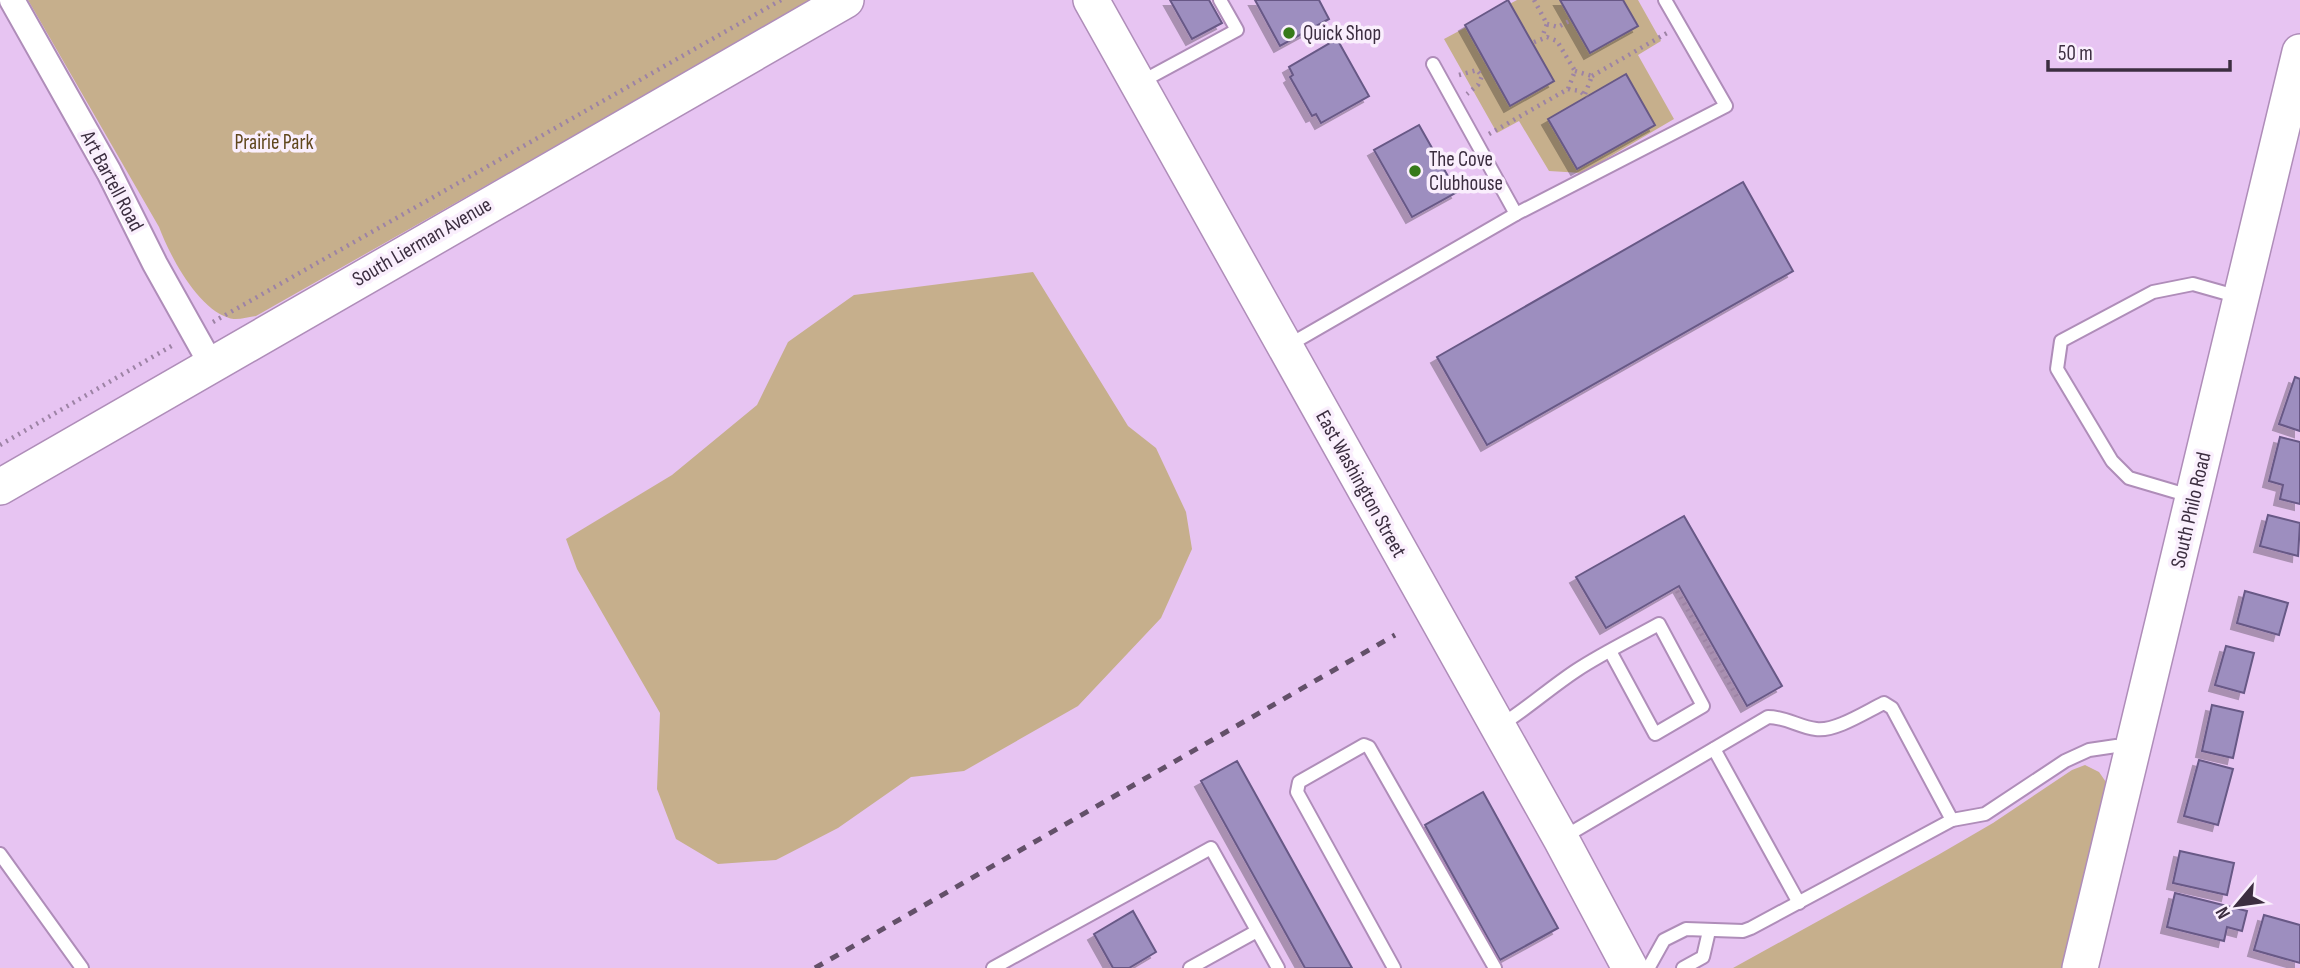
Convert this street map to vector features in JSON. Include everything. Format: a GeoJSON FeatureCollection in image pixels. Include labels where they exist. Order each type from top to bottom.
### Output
{"type":"FeatureCollection","features":[{"type":"Feature","properties":{"kind":"main road","name":"South Lierman Avenue"},"geometry":{"type":"LineString","coordinates":[[0,487],[211,363],[846,0]]}},
{"type":"Feature","properties":{"kind":"main road","name":"East Washington Street"},"geometry":{"type":"LineString","coordinates":[[1091,0],[1148,78],[1567,835],[1654,968]]}},
{"type":"Feature","properties":{"kind":"main road","name":"East Washington Street"},"geometry":{"type":"LineString","coordinates":[[1118,0],[1148,78]]}},
{"type":"Feature","properties":{"kind":"main road","name":"South Philo Road"},"geometry":{"type":"LineString","coordinates":[[2087,966],[2134,750],[2300,52]]}},
{"type":"Feature","properties":{"kind":"street","name":"Art Bartell Road"},"geometry":{"type":"LineString","coordinates":[[12,0],[211,363]]}},
{"type":"Feature","properties":{"kind":"lane"},"geometry":{"type":"LineString","coordinates":[[1148,78],[1237,30],[1220,0]]}},
{"type":"Feature","properties":{"kind":"lane"},"geometry":{"type":"LineString","coordinates":[[1293,343],[1516,214],[1726,106],[1665,0]]}},
{"type":"Feature","properties":{"kind":"lane"},"geometry":{"type":"LineString","coordinates":[[1433,65],[1516,214]]}},
{"type":"Feature","properties":{"kind":"lane"},"geometry":{"type":"LineString","coordinates":[[2194,497],[2129,478],[2112,461],[2057,369],[2061,341],[2152,292],[2193,284],[2242,298]]}},
{"type":"Feature","properties":{"kind":"lane"},"geometry":{"type":"LineString","coordinates":[[1505,722],[1577,670],[1610,651],[1658,624],[1703,706],[1655,734],[1610,651]]}},
{"type":"Feature","properties":{"kind":"lane"},"geometry":{"type":"LineString","coordinates":[[1567,835],[1768,717],[1782,717],[1818,730],[1837,726],[1884,703],[1892,708],[1952,821]]}},
{"type":"Feature","properties":{"kind":"lane"},"geometry":{"type":"LineString","coordinates":[[1394,968],[1297,792],[1299,782],[1364,745],[1369,747],[1495,968]]}},
{"type":"Feature","properties":{"kind":"lane"},"geometry":{"type":"LineString","coordinates":[[1654,968],[1664,940],[1686,929],[1743,931],[1952,821],[1986,814],[2065,761],[2089,750],[2116,746],[2134,750]]}},
{"type":"Feature","properties":{"kind":"lane"},"geometry":{"type":"LineString","coordinates":[[1714,749],[1799,903]]}},
{"type":"Feature","properties":{"kind":"lane"},"geometry":{"type":"LineString","coordinates":[[993,968],[1211,848],[1278,968]]}},
{"type":"Feature","properties":{"kind":"lane"},"geometry":{"type":"LineString","coordinates":[[0,853],[82,968]]}},
{"type":"Feature","properties":{"kind":"lane"},"geometry":{"type":"LineString","coordinates":[[1190,968],[1257,931]]}},
{"type":"Feature","properties":{"kind":"lane"},"geometry":{"type":"LineString","coordinates":[[1654,968],[1703,957],[1709,931]]}},
{"type":"Feature","properties":{"kind":"path"},"geometry":{"type":"LineString","coordinates":[[223,316],[781,0]]}},
{"type":"Feature","properties":{"kind":"path"},"geometry":{"type":"LineString","coordinates":[[1534,0],[1547,24],[1542,38]]}},
{"type":"Feature","properties":{"kind":"path"},"geometry":{"type":"LineString","coordinates":[[1547,24],[1562,25],[1572,20]]}},
{"type":"Feature","properties":{"kind":"path"},"geometry":{"type":"LineString","coordinates":[[1557,41],[1562,25]]}},
{"type":"Feature","properties":{"kind":"path"},"geometry":{"type":"LineString","coordinates":[[1568,89],[1586,95],[1592,76],[1680,26]]}},
{"type":"Feature","properties":{"kind":"path"},"geometry":{"type":"LineString","coordinates":[[1532,43],[1542,38],[1553,38],[1576,71],[1592,76]]}},
{"type":"Feature","properties":{"kind":"path"},"geometry":{"type":"LineString","coordinates":[[1476,142],[1568,89],[1576,71]]}},
{"type":"Feature","properties":{"kind":"path"},"geometry":{"type":"LineString","coordinates":[[0,445],[156,356]]}},
{"type":"Feature","properties":{"kind":"path"},"geometry":{"type":"LineString","coordinates":[[1677,591],[1737,697]]}},
{"type":"Feature","properties":{"kind":"green space","name":"Prairie Park"},"geometry":{"type":"Polygon","coordinates":[[[28,0],[813,0],[256,316],[235,319],[206,304],[186,280],[159,227],[28,0]]]}},
{"type":"Feature","properties":{"kind":"green space"},"geometry":{"type":"Polygon","coordinates":[[[1517,0],[1638,0],[1661,41],[1638,55],[1674,119],[1582,173],[1549,171],[1519,121],[1497,133],[1444,39],[1517,0]]]}},
{"type":"Feature","properties":{"kind":"green space"},"geometry":{"type":"Polygon","coordinates":[[[1033,272],[1128,426],[1156,448],[1186,512],[1192,549],[1161,618],[1078,706],[964,771],[911,777],[838,828],[776,860],[718,864],[676,839],[657,789],[660,713],[577,569],[566,539],[672,475],[757,405],[788,342],[854,295],[1033,272]]]}},
{"type":"Feature","properties":{"kind":"green space"},"geometry":{"type":"Polygon","coordinates":[[[2085,765],[2099,772],[2108,785],[2064,968],[1733,968],[1938,855],[1993,823],[2072,770],[2085,765]]]}},
{"type":"Feature","properties":{"kind":"building"},"geometry":{"type":"Polygon","coordinates":[[[1170,0],[1209,0],[1222,23],[1192,39],[1170,0]]]}},
{"type":"Feature","properties":{"kind":"building","name":"Quick Shop"},"geometry":{"type":"Polygon","coordinates":[[[1255,0],[1319,0],[1329,19],[1280,46],[1255,0]]]}},
{"type":"Feature","properties":{"kind":"building"},"geometry":{"type":"Polygon","coordinates":[[[1508,0],[1554,81],[1510,106],[1465,25],[1508,0]]]}},
{"type":"Feature","properties":{"kind":"building"},"geometry":{"type":"Polygon","coordinates":[[[1560,0],[1623,0],[1638,26],[1590,53],[1560,0]]]}},
{"type":"Feature","properties":{"kind":"building"},"geometry":{"type":"Polygon","coordinates":[[[1337,39],[1369,96],[1321,123],[1316,114],[1312,116],[1290,77],[1293,75],[1289,67],[1337,39]]]}},
{"type":"Feature","properties":{"kind":"building"},"geometry":{"type":"Polygon","coordinates":[[[1626,74],[1655,125],[1577,169],[1548,119],[1626,74]]]}},
{"type":"Feature","properties":{"kind":"building","name":"The Cove Clubhouse"},"geometry":{"type":"Polygon","coordinates":[[[1419,125],[1457,192],[1412,217],[1374,150],[1419,125]]]}},
{"type":"Feature","properties":{"kind":"building"},"geometry":{"type":"Polygon","coordinates":[[[1743,182],[1793,271],[1487,445],[1437,357],[1743,182]]]}},
{"type":"Feature","properties":{"kind":"building"},"geometry":{"type":"Polygon","coordinates":[[[2295,377],[2300,379],[2300,431],[2279,424],[2295,377]]]}},
{"type":"Feature","properties":{"kind":"building"},"geometry":{"type":"Polygon","coordinates":[[[2280,437],[2300,442],[2300,504],[2280,499],[2283,485],[2269,481],[2280,437]]]}},
{"type":"Feature","properties":{"kind":"building"},"geometry":{"type":"Polygon","coordinates":[[[2268,515],[2300,523],[2298,556],[2260,546],[2268,515]]]}},
{"type":"Feature","properties":{"kind":"building"},"geometry":{"type":"Polygon","coordinates":[[[1684,516],[1782,686],[1747,706],[1679,586],[1606,628],[1576,577],[1684,516]]]}},
{"type":"Feature","properties":{"kind":"building"},"geometry":{"type":"Polygon","coordinates":[[[2245,591],[2288,603],[2279,635],[2237,623],[2245,591]]]}},
{"type":"Feature","properties":{"kind":"building"},"geometry":{"type":"Polygon","coordinates":[[[2226,646],[2254,653],[2244,693],[2215,685],[2226,646]]]}},
{"type":"Feature","properties":{"kind":"building"},"geometry":{"type":"Polygon","coordinates":[[[2212,705],[2243,712],[2233,758],[2202,751],[2212,705]]]}},
{"type":"Feature","properties":{"kind":"building"},"geometry":{"type":"Polygon","coordinates":[[[2199,760],[2233,769],[2218,825],[2184,816],[2199,760]]]}},
{"type":"Feature","properties":{"kind":"building"},"geometry":{"type":"Polygon","coordinates":[[[1237,761],[1352,968],[1305,968],[1201,781],[1237,761]]]}},
{"type":"Feature","properties":{"kind":"building"},"geometry":{"type":"Polygon","coordinates":[[[1483,792],[1558,928],[1500,960],[1425,825],[1483,792]]]}},
{"type":"Feature","properties":{"kind":"building"},"geometry":{"type":"Polygon","coordinates":[[[2180,851],[2234,863],[2227,895],[2173,883],[2180,851]]]}},
{"type":"Feature","properties":{"kind":"building"},"geometry":{"type":"Polygon","coordinates":[[[2175,893],[2247,911],[2242,931],[2227,927],[2224,941],[2167,927],[2175,893]]]}},
{"type":"Feature","properties":{"kind":"building"},"geometry":{"type":"Polygon","coordinates":[[[1133,911],[1156,952],[1129,968],[1113,968],[1094,934],[1133,911]]]}},
{"type":"Feature","properties":{"kind":"building"},"geometry":{"type":"Polygon","coordinates":[[[2264,915],[2300,925],[2300,963],[2254,950],[2264,915]]]}},
{"type":"Feature","properties":{"kind":"railway"},"geometry":{"type":"LineString","coordinates":[[815,968],[1395,635]]}},
{"type":"Feature","properties":{"kind":"place","name":"Quick Shop"},"geometry":{"type":"Point","coordinates":[1289,33]}},
{"type":"Feature","properties":{"kind":"place","name":"The Cove Clubhouse"},"geometry":{"type":"Point","coordinates":[1415,171]}}]}
